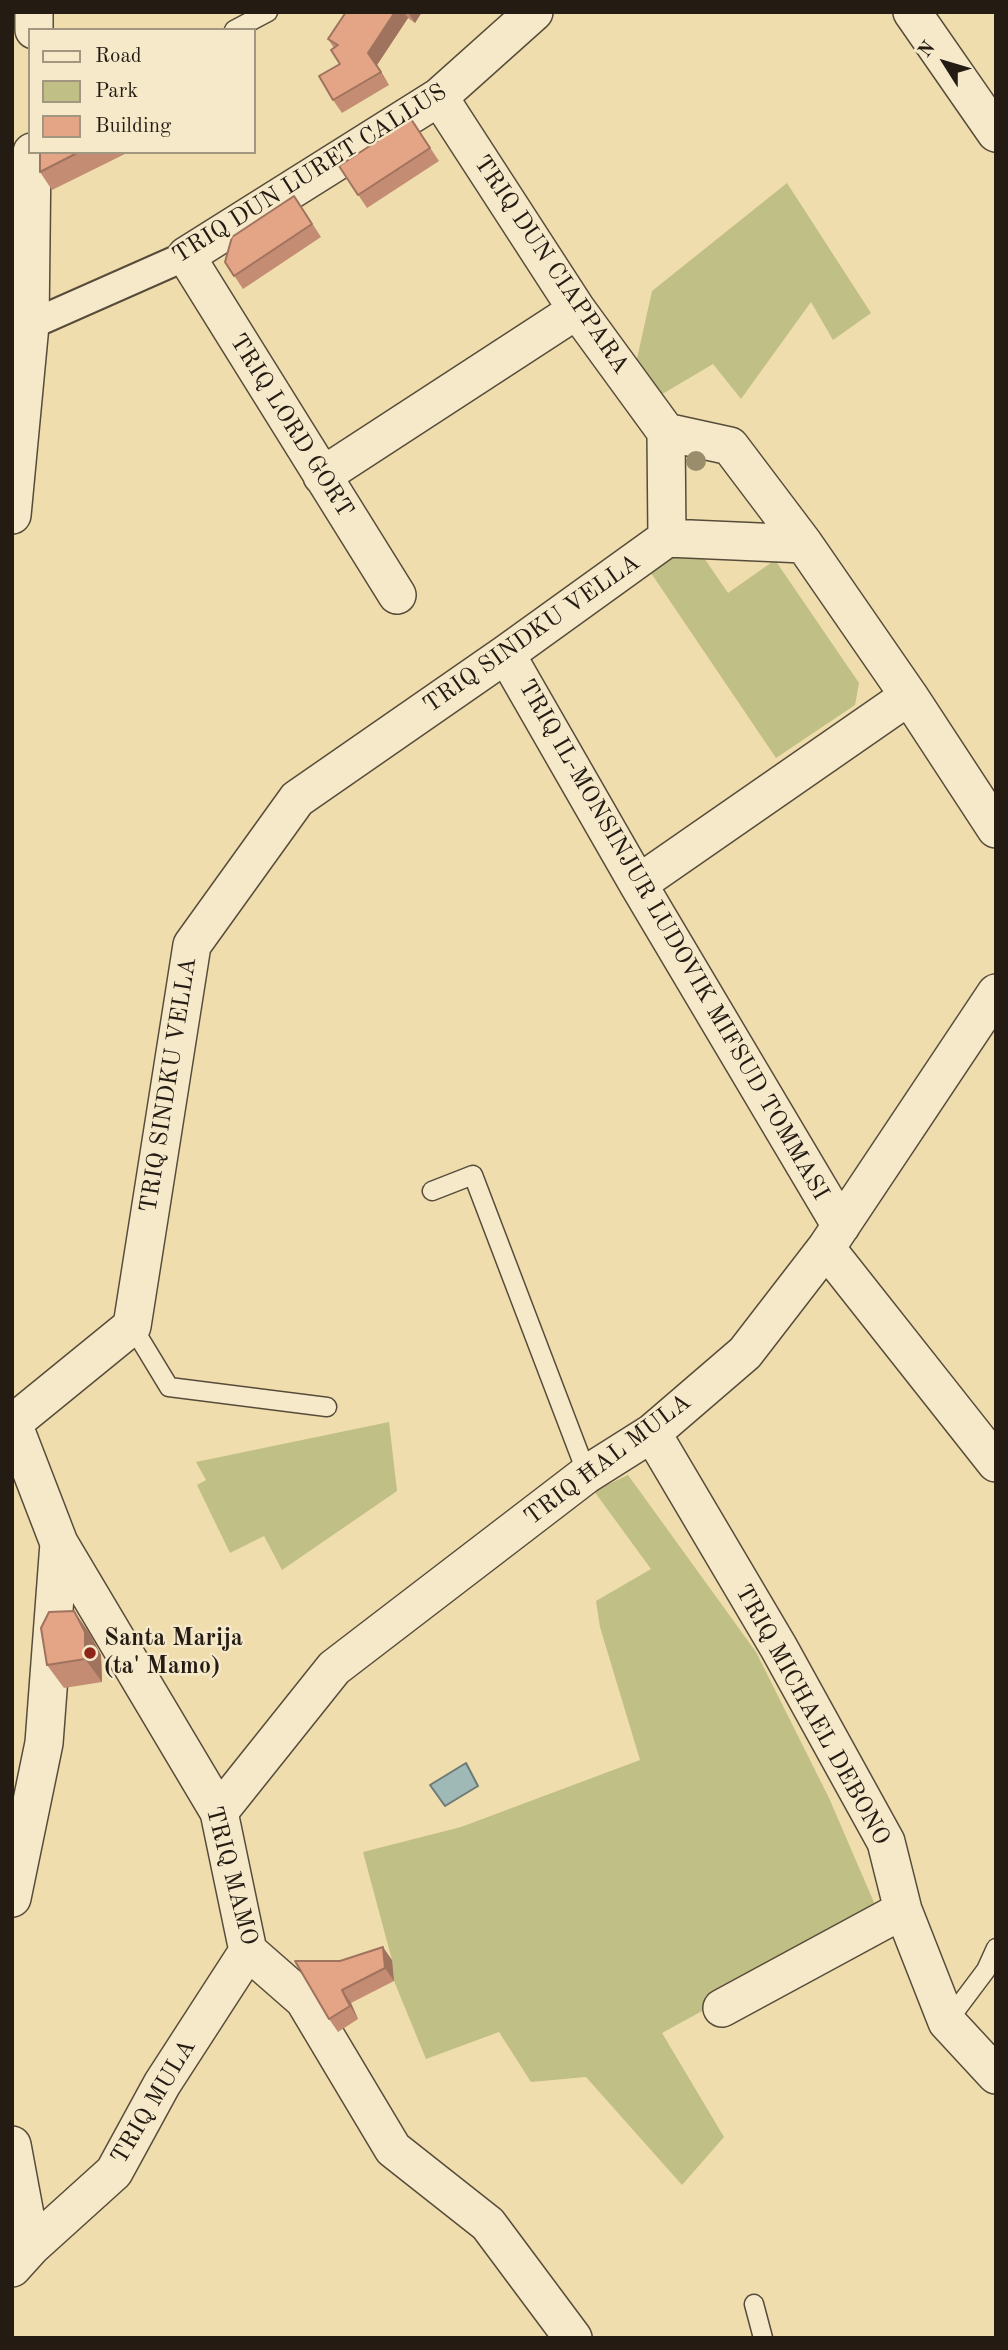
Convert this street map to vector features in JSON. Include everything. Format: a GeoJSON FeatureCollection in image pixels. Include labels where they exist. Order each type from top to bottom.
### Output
{"type":"FeatureCollection","features":[{"type":"Feature","properties":{"kind":"street","name":"TRIQ DUN LURET CALLUS"},"geometry":{"type":"LineString","coordinates":[[30,325],[186,256],[439,97],[534,12]]}},
{"type":"Feature","properties":{"kind":"street"},"geometry":{"type":"LineString","coordinates":[[912,12],[983,90],[996,133]]}},
{"type":"Feature","properties":{"kind":"street","name":"TRIQ DUN CIAPPARA"},"geometry":{"type":"LineString","coordinates":[[439,97],[577,310],[666,432]]}},
{"type":"Feature","properties":{"kind":"street"},"geometry":{"type":"LineString","coordinates":[[12,515],[30,325],[32,154]]}},
{"type":"Feature","properties":{"kind":"street","name":"TRIQ LORD GORT"},"geometry":{"type":"LineString","coordinates":[[186,256],[397,595]]}},
{"type":"Feature","properties":{"kind":"street"},"geometry":{"type":"LineString","coordinates":[[322,476],[577,310]]}},
{"type":"Feature","properties":{"kind":"street"},"geometry":{"type":"LineString","coordinates":[[804,544],[667,538],[666,432],[730,446],[804,544],[909,696],[996,829]]}},
{"type":"Feature","properties":{"kind":"street","name":"TRIQ SINDKU VELLA"},"geometry":{"type":"LineString","coordinates":[[132,1326],[192,945],[297,799],[667,538]]}},
{"type":"Feature","properties":{"kind":"street","name":"TRIQ IL-MONSINJUR LUDOVIK MIFSUD TOMMASI"},"geometry":{"type":"LineString","coordinates":[[506,654],[638,884],[834,1237],[996,1464]]}},
{"type":"Feature","properties":{"kind":"street"},"geometry":{"type":"LineString","coordinates":[[638,884],[909,696]]}},
{"type":"Feature","properties":{"kind":"street","name":"TRIQ ĦAL MULA"},"geometry":{"type":"LineString","coordinates":[[219,1812],[334,1668],[587,1474],[652,1433],[745,1353],[834,1237],[996,993]]}},
{"type":"Feature","properties":{"kind":"street"},"geometry":{"type":"LineString","coordinates":[[13,1422],[132,1326]]}},
{"type":"Feature","properties":{"kind":"street","name":"TRIQ MAMO"},"geometry":{"type":"LineString","coordinates":[[13,1422],[59,1543],[219,1812],[248,1951],[304,2000],[393,2148],[488,2224],[573,2338]]}},
{"type":"Feature","properties":{"kind":"street","name":"TRIQ MICHAEL DEBONO"},"geometry":{"type":"LineString","coordinates":[[652,1433],[779,1648],[886,1842],[902,1910],[947,2022],[996,2075]]}},
{"type":"Feature","properties":{"kind":"street","name":"TRIQ MAMO"},"geometry":{"type":"LineString","coordinates":[[12,1898],[44,1743],[59,1543]]}},
{"type":"Feature","properties":{"kind":"street"},"geometry":{"type":"LineString","coordinates":[[722,2008],[902,1910]]}},
{"type":"Feature","properties":{"kind":"street","name":"TRIQ MULA"},"geometry":{"type":"LineString","coordinates":[[22,2258],[114,2172],[162,2084],[248,1951]]}},
{"type":"Feature","properties":{"kind":"street"},"geometry":{"type":"LineString","coordinates":[[12,2145],[22,2258]]}},
{"type":"Feature","properties":{"kind":"lane"},"geometry":{"type":"LineString","coordinates":[[238,28],[268,12]]}},
{"type":"Feature","properties":{"kind":"lane"},"geometry":{"type":"LineString","coordinates":[[432,1191],[473,1175],[587,1474]]}},
{"type":"Feature","properties":{"kind":"lane"},"geometry":{"type":"LineString","coordinates":[[132,1326],[169,1387],[327,1407]]}},
{"type":"Feature","properties":{"kind":"lane"},"geometry":{"type":"LineString","coordinates":[[947,2022],[986,1970],[996,1948]]}},
{"type":"Feature","properties":{"kind":"lane"},"geometry":{"type":"LineString","coordinates":[[754,2304],[763,2338]]}},
{"type":"Feature","properties":{"kind":"green space"},"geometry":{"type":"Polygon","coordinates":[[[787,183],[871,313],[833,340],[811,302],[741,399],[713,364],[659,396],[636,363],[652,291],[787,183]]]}},
{"type":"Feature","properties":{"kind":"green space"},"geometry":{"type":"Polygon","coordinates":[[[677,552],[702,555],[728,593],[775,560],[859,683],[855,705],[776,758],[651,573],[677,552]]]}},
{"type":"Feature","properties":{"kind":"green space"},"geometry":{"type":"Polygon","coordinates":[[[389,1422],[397,1491],[282,1570],[264,1536],[230,1553],[197,1485],[206,1480],[196,1462],[389,1422]]]}},
{"type":"Feature","properties":{"kind":"green space"},"geometry":{"type":"Polygon","coordinates":[[[628,1475],[756,1652],[829,1798],[879,1914],[662,2033],[724,2137],[682,2185],[586,2077],[531,2082],[499,2032],[426,2059],[394,1981],[392,1960],[363,1852],[461,1827],[640,1760],[600,1627],[596,1601],[651,1569],[594,1491],[628,1475]]]}},
{"type":"Feature","properties":{"kind":"water"},"geometry":{"type":"Polygon","coordinates":[[[466,1763],[478,1786],[445,1806],[430,1785],[466,1763]]]}},
{"type":"Feature","properties":{"kind":"building"},"geometry":{"type":"Polygon","coordinates":[[[346,12],[395,12],[368,53],[381,72],[333,100],[319,76],[340,64],[331,50],[338,45],[328,39],[346,12]]]}},
{"type":"Feature","properties":{"kind":"building"},"geometry":{"type":"Polygon","coordinates":[[[411,119],[430,148],[358,195],[339,166],[411,119]]]}},
{"type":"Feature","properties":{"kind":"building"},"geometry":{"type":"Polygon","coordinates":[[[40,154],[75,154],[40,172],[40,154]]]}},
{"type":"Feature","properties":{"kind":"building"},"geometry":{"type":"Polygon","coordinates":[[[294,196],[312,224],[234,276],[225,262],[232,237],[294,196]]]}},
{"type":"Feature","properties":{"kind":"building"},"geometry":{"type":"Polygon","coordinates":[[[74,1611],[85,1632],[85,1659],[47,1665],[41,1628],[49,1612],[74,1611]]]}},
{"type":"Feature","properties":{"kind":"building"},"geometry":{"type":"Polygon","coordinates":[[[383,1947],[385,1968],[342,1990],[350,2006],[329,2019],[295,1961],[340,1961],[383,1947]]]}},
{"type":"Feature","properties":{"kind":"place","name":"Santa Marija (ta' Mamo)"},"geometry":{"type":"Point","coordinates":[90,1653]}}]}
